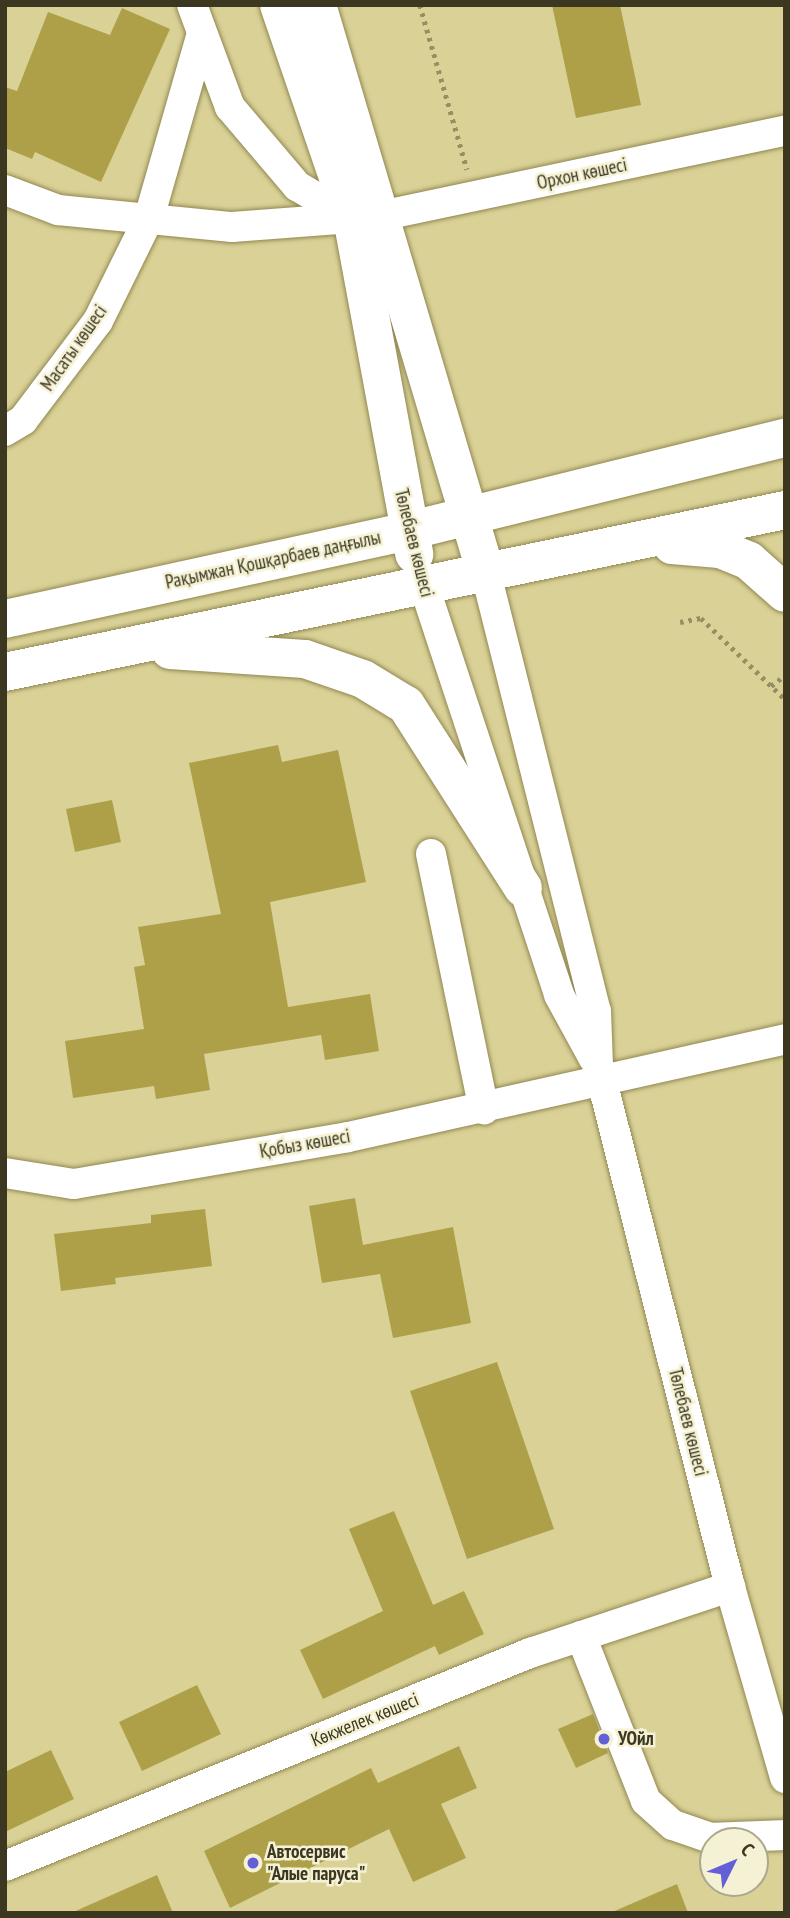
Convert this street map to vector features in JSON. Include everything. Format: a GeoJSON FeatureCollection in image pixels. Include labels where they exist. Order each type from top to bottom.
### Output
{"type":"FeatureCollection","features":[{"type":"Feature","properties":{"kind":"main road","name":"Төлебаев көшесі"},"geometry":{"type":"LineString","coordinates":[[279,5],[366,217],[485,570]]}},
{"type":"Feature","properties":{"kind":"main road","name":"Төлебаев көшесі"},"geometry":{"type":"LineString","coordinates":[[317,5],[359,147],[408,531],[423,583]]}},
{"type":"Feature","properties":{"kind":"main road"},"geometry":{"type":"LineString","coordinates":[[334,5],[359,147]]}},
{"type":"Feature","properties":{"kind":"main road","name":"Рақымжан Қошқарбаев даңғылы"},"geometry":{"type":"LineString","coordinates":[[5,619],[408,531],[468,514],[785,438]]}},
{"type":"Feature","properties":{"kind":"main road"},"geometry":{"type":"LineString","coordinates":[[5,672],[485,570],[785,510]]}},
{"type":"Feature","properties":{"kind":"main road"},"geometry":{"type":"LineString","coordinates":[[631,541],[720,549],[749,561],[785,593]]}},
{"type":"Feature","properties":{"kind":"main road"},"geometry":{"type":"LineString","coordinates":[[134,646],[305,659],[363,679],[406,705],[523,888]]}},
{"type":"Feature","properties":{"kind":"main road"},"geometry":{"type":"LineString","coordinates":[[5,684],[51,664]]}},
{"type":"Feature","properties":{"kind":"street"},"geometry":{"type":"LineString","coordinates":[[192,5],[201,37],[230,107],[297,186],[366,217]]}},
{"type":"Feature","properties":{"kind":"street","name":"Масаты көшесі"},"geometry":{"type":"LineString","coordinates":[[5,430],[23,420],[98,321],[149,218],[201,37]]}},
{"type":"Feature","properties":{"kind":"street","name":"Орхон көшесі"},"geometry":{"type":"LineString","coordinates":[[5,190],[58,210],[232,227],[366,217],[785,131]]}},
{"type":"Feature","properties":{"kind":"street","name":"Төлебаев көшесі"},"geometry":{"type":"LineString","coordinates":[[485,570],[596,1011],[600,1074],[730,1587],[785,1778]]}},
{"type":"Feature","properties":{"kind":"street","name":"Төлебаев көшесі"},"geometry":{"type":"LineString","coordinates":[[423,583],[559,995],[600,1074]]}},
{"type":"Feature","properties":{"kind":"street"},"geometry":{"type":"LineString","coordinates":[[431,854],[484,1110]]}},
{"type":"Feature","properties":{"kind":"street","name":"Қобыз көшесі"},"geometry":{"type":"LineString","coordinates":[[5,1173],[74,1184],[484,1110],[600,1074],[785,1040]]}},
{"type":"Feature","properties":{"kind":"street","name":"Көкжелек көшесі"},"geometry":{"type":"LineString","coordinates":[[5,1866],[581,1636],[730,1587]]}},
{"type":"Feature","properties":{"kind":"street"},"geometry":{"type":"LineString","coordinates":[[581,1636],[646,1801],[673,1825],[710,1838],[785,1835]]}},
{"type":"Feature","properties":{"kind":"path"},"geometry":{"type":"LineString","coordinates":[[420,5],[475,196]]}},
{"type":"Feature","properties":{"kind":"path"},"geometry":{"type":"LineString","coordinates":[[680,622],[701,618],[785,699]]}},
{"type":"Feature","properties":{"kind":"path"},"geometry":{"type":"LineString","coordinates":[[771,686],[785,675]]}},
{"type":"Feature","properties":{"kind":"building"},"geometry":{"type":"Polygon","coordinates":[[[552,5],[620,5],[641,105],[576,118],[552,5]]]}},
{"type":"Feature","properties":{"kind":"building"},"geometry":{"type":"Polygon","coordinates":[[[122,8],[170,29],[101,182],[35,152],[32,159],[5,148],[5,87],[17,91],[48,12],[110,35],[122,8]]]}},
{"type":"Feature","properties":{"kind":"building"},"geometry":{"type":"Polygon","coordinates":[[[278,745],[282,762],[338,750],[366,882],[270,902],[288,1007],[370,994],[379,1051],[325,1060],[321,1035],[204,1054],[210,1090],[156,1099],[154,1086],[73,1098],[65,1041],[144,1029],[134,967],[145,965],[138,927],[221,914],[189,763],[278,745]]]}},
{"type":"Feature","properties":{"kind":"building"},"geometry":{"type":"Polygon","coordinates":[[[112,800],[121,842],[75,852],[66,809],[112,800]]]}},
{"type":"Feature","properties":{"kind":"building"},"geometry":{"type":"Polygon","coordinates":[[[355,1198],[363,1245],[453,1227],[471,1323],[393,1338],[380,1274],[322,1283],[309,1206],[355,1198]]]}},
{"type":"Feature","properties":{"kind":"building"},"geometry":{"type":"Polygon","coordinates":[[[205,1209],[212,1266],[115,1278],[116,1284],[61,1291],[54,1234],[151,1223],[151,1215],[205,1209]]]}},
{"type":"Feature","properties":{"kind":"building"},"geometry":{"type":"Polygon","coordinates":[[[497,1362],[554,1529],[467,1559],[410,1391],[497,1362]]]}},
{"type":"Feature","properties":{"kind":"building"},"geometry":{"type":"Polygon","coordinates":[[[394,1511],[433,1605],[464,1591],[484,1634],[439,1655],[435,1646],[323,1699],[300,1650],[383,1611],[349,1529],[394,1511]]]}},
{"type":"Feature","properties":{"kind":"building"},"geometry":{"type":"Polygon","coordinates":[[[197,1685],[221,1734],[142,1771],[119,1722],[197,1685]]]}},
{"type":"Feature","properties":{"kind":"building"},"geometry":{"type":"Polygon","coordinates":[[[593,1714],[608,1753],[576,1768],[558,1729],[593,1714]]]}},
{"type":"Feature","properties":{"kind":"building"},"geometry":{"type":"Polygon","coordinates":[[[459,1746],[477,1788],[441,1804],[466,1858],[413,1882],[389,1829],[230,1908],[204,1851],[371,1768],[378,1783],[459,1746]]]}},
{"type":"Feature","properties":{"kind":"building"},"geometry":{"type":"Polygon","coordinates":[[[51,1750],[74,1799],[5,1832],[5,1772],[51,1750]]]}},
{"type":"Feature","properties":{"kind":"building"},"geometry":{"type":"Polygon","coordinates":[[[157,1875],[173,1913],[71,1913],[157,1875]]]}},
{"type":"Feature","properties":{"kind":"building"},"geometry":{"type":"Polygon","coordinates":[[[677,1884],[688,1913],[610,1913],[677,1884]]]}},
{"type":"Feature","properties":{"kind":"place","name":"УОйл"},"geometry":{"type":"Point","coordinates":[604,1739]}},
{"type":"Feature","properties":{"kind":"place","name":"Автосервис \"Алые паруса\""},"geometry":{"type":"Point","coordinates":[253,1863]}}]}
